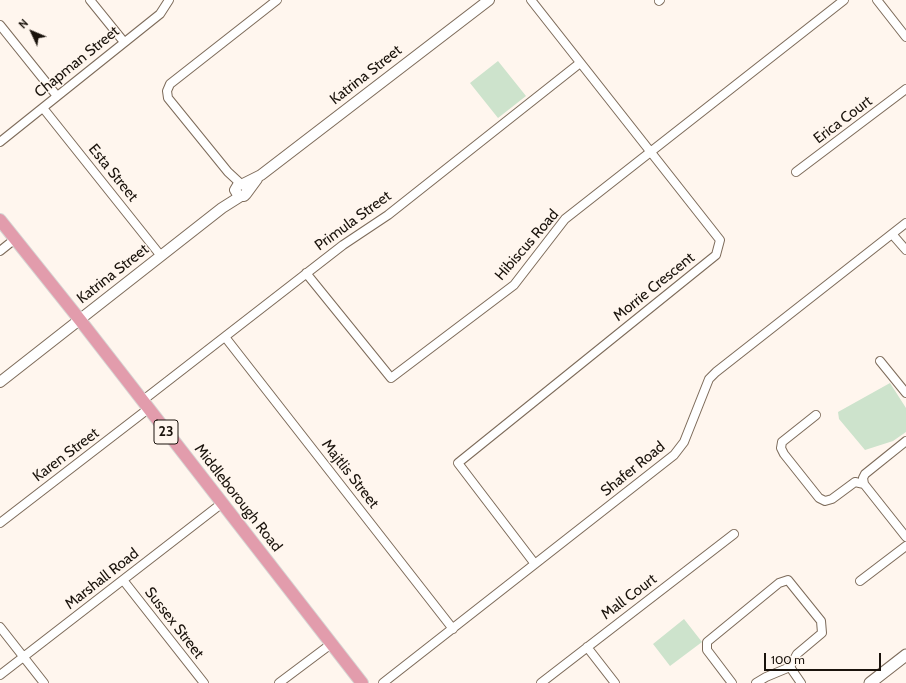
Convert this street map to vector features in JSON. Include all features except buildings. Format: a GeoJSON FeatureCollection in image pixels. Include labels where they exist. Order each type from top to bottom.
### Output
{"type":"FeatureCollection","features":[{"type":"Feature","properties":{"kind":"main road","name":"Middleborough Road"},"geometry":{"type":"LineString","coordinates":[[0,220],[80,320],[362,683]]}},
{"type":"Feature","properties":{"kind":"main road"},"geometry":{"type":"LineString","coordinates":[[870,683],[906,655]]}},
{"type":"Feature","properties":{"kind":"street"},"geometry":{"type":"LineString","coordinates":[[90,0],[124,42]]}},
{"type":"Feature","properties":{"kind":"street","name":"Chapman Street"},"geometry":{"type":"LineString","coordinates":[[0,142],[160,14],[169,0]]}},
{"type":"Feature","properties":{"kind":"street"},"geometry":{"type":"LineString","coordinates":[[240,189],[168,98],[167,91],[170,84],[277,0]]}},
{"type":"Feature","properties":{"kind":"street","name":"Katrina Street"},"geometry":{"type":"LineString","coordinates":[[0,382],[222,208],[240,189],[261,175],[489,0]]}},
{"type":"Feature","properties":{"kind":"street","name":"Morrie Crescent"},"geometry":{"type":"LineString","coordinates":[[531,0],[720,240],[716,254],[458,463],[535,564]]}},
{"type":"Feature","properties":{"kind":"street","name":"Hibiscus Road"},"geometry":{"type":"LineString","coordinates":[[306,274],[392,378],[514,285],[565,219],[844,0]]}},
{"type":"Feature","properties":{"kind":"street"},"geometry":{"type":"LineString","coordinates":[[877,0],[906,37]]}},
{"type":"Feature","properties":{"kind":"street"},"geometry":{"type":"LineString","coordinates":[[0,25],[57,96]]}},
{"type":"Feature","properties":{"kind":"street","name":"Primula Street"},"geometry":{"type":"LineString","coordinates":[[146,405],[225,337],[343,245],[388,214],[580,63]]}},
{"type":"Feature","properties":{"kind":"street","name":"Erica Court"},"geometry":{"type":"LineString","coordinates":[[796,172],[906,89]]}},
{"type":"Feature","properties":{"kind":"street","name":"Esta Street"},"geometry":{"type":"LineString","coordinates":[[43,108],[161,256]]}},
{"type":"Feature","properties":{"kind":"street","name":"Shafer Road"},"geometry":{"type":"LineString","coordinates":[[382,683],[674,455],[684,442],[708,379],[906,223]]}},
{"type":"Feature","properties":{"kind":"street"},"geometry":{"type":"LineString","coordinates":[[892,234],[906,250]]}},
{"type":"Feature","properties":{"kind":"street"},"geometry":{"type":"LineString","coordinates":[[0,252],[15,239]]}},
{"type":"Feature","properties":{"kind":"street","name":"Majtlis Street"},"geometry":{"type":"LineString","coordinates":[[225,337],[453,629]]}},
{"type":"Feature","properties":{"kind":"street"},"geometry":{"type":"LineString","coordinates":[[880,361],[906,393]]}},
{"type":"Feature","properties":{"kind":"street","name":"Karen Street"},"geometry":{"type":"LineString","coordinates":[[0,523],[146,405]]}},
{"type":"Feature","properties":{"kind":"street"},"geometry":{"type":"LineString","coordinates":[[816,415],[782,442],[784,454],[818,498],[825,501],[832,499],[851,484],[856,482],[864,484]]}},
{"type":"Feature","properties":{"kind":"street"},"geometry":{"type":"LineString","coordinates":[[906,441],[865,474],[863,478],[864,484],[906,537]]}},
{"type":"Feature","properties":{"kind":"street","name":"Marshall Road"},"geometry":{"type":"LineString","coordinates":[[0,675],[222,504]]}},
{"type":"Feature","properties":{"kind":"street","name":"Mall Court"},"geometry":{"type":"LineString","coordinates":[[542,683],[734,534]]}},
{"type":"Feature","properties":{"kind":"street"},"geometry":{"type":"LineString","coordinates":[[860,581],[906,546]]}},
{"type":"Feature","properties":{"kind":"street","name":"Sussex Street"},"geometry":{"type":"LineString","coordinates":[[123,580],[204,683]]}},
{"type":"Feature","properties":{"kind":"street"},"geometry":{"type":"LineString","coordinates":[[732,683],[707,650],[707,642],[779,583],[788,580],[821,621],[822,633],[797,654],[790,667],[756,683]]}},
{"type":"Feature","properties":{"kind":"street"},"geometry":{"type":"LineString","coordinates":[[0,627],[44,683]]}},
{"type":"Feature","properties":{"kind":"street"},"geometry":{"type":"LineString","coordinates":[[279,683],[331,644]]}},
{"type":"Feature","properties":{"kind":"street"},"geometry":{"type":"LineString","coordinates":[[587,647],[615,683]]}},
{"type":"Feature","properties":{"kind":"street"},"geometry":{"type":"LineString","coordinates":[[790,667],[801,683]]}},
{"type":"Feature","properties":{"kind":"green space"},"geometry":{"type":"Polygon","coordinates":[[[498,61],[526,96],[498,118],[470,83],[498,61]]]}},
{"type":"Feature","properties":{"kind":"green space"},"geometry":{"type":"Polygon","coordinates":[[[890,383],[906,408],[906,432],[893,441],[865,450],[839,419],[838,412],[890,383]]]}},
{"type":"Feature","properties":{"kind":"green space"},"geometry":{"type":"Polygon","coordinates":[[[684,619],[702,642],[670,666],[653,644],[684,619]]]}}]}
